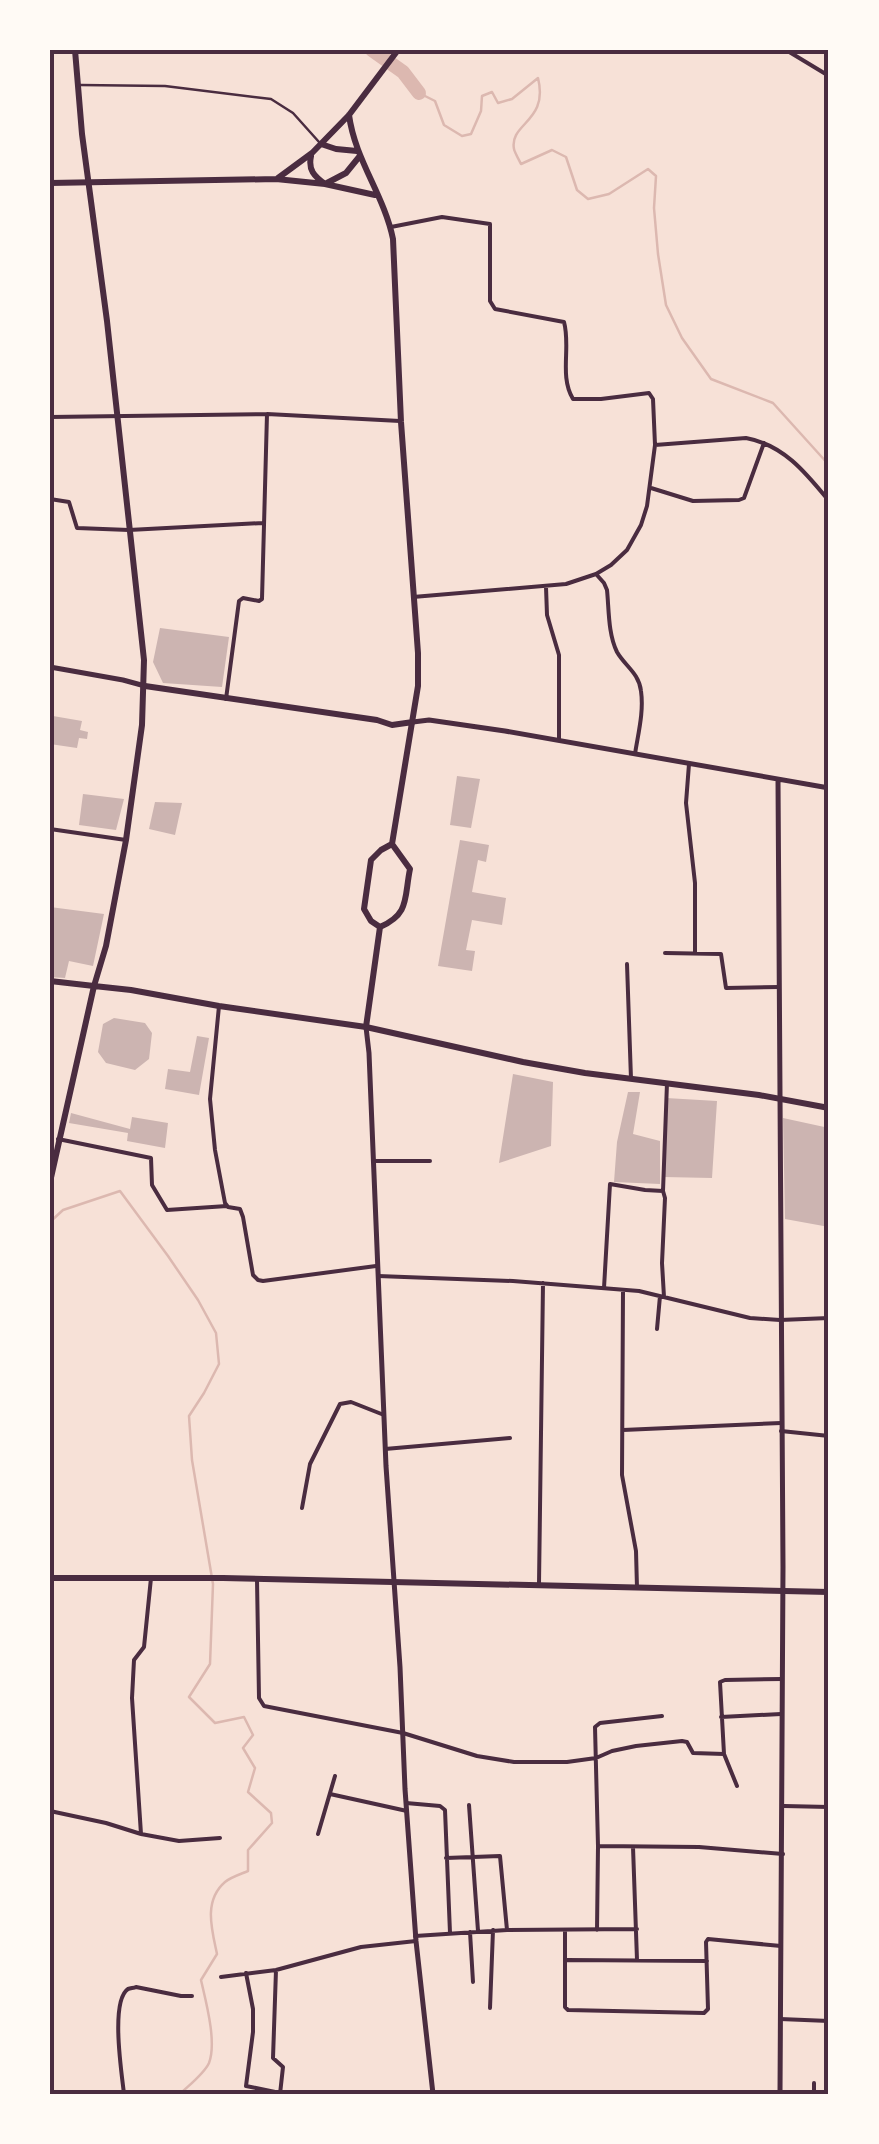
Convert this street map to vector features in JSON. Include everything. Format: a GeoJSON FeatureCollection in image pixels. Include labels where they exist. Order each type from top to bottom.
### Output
{"type":"FeatureCollection","features":[{"type":"Feature","properties":{"kind":"main road"},"geometry":{"type":"LineString","coordinates":[[50,1182],[106,946],[126,840],[145,686],[75,50]]}},
{"type":"Feature","properties":{"kind":"main road"},"geometry":{"type":"LineString","coordinates":[[276,179],[312,154],[349,115],[398,50]]}},
{"type":"Feature","properties":{"kind":"main road"},"geometry":{"type":"LineString","coordinates":[[349,115],[358,154],[391,227],[418,686],[392,844],[410,869],[402,913],[380,927]]}},
{"type":"Feature","properties":{"kind":"main road"},"geometry":{"type":"LineString","coordinates":[[320,144],[358,154]]}},
{"type":"Feature","properties":{"kind":"main road"},"geometry":{"type":"LineString","coordinates":[[312,154],[311,170],[325,184]]}},
{"type":"Feature","properties":{"kind":"main road"},"geometry":{"type":"LineString","coordinates":[[325,184],[346,173],[358,154]]}},
{"type":"Feature","properties":{"kind":"main road"},"geometry":{"type":"LineString","coordinates":[[50,183],[276,179],[325,184],[377,196]]}},
{"type":"Feature","properties":{"kind":"main road"},"geometry":{"type":"LineString","coordinates":[[145,686],[392,725],[412,722]]}},
{"type":"Feature","properties":{"kind":"main road"},"geometry":{"type":"LineString","coordinates":[[380,927],[364,909],[371,860],[392,844]]}},
{"type":"Feature","properties":{"kind":"main road"},"geometry":{"type":"LineString","coordinates":[[366,1027],[380,927]]}},
{"type":"Feature","properties":{"kind":"main road"},"geometry":{"type":"LineString","coordinates":[[50,980],[366,1027],[523,1062],[829,1108]]}},
{"type":"Feature","properties":{"kind":"main road"},"geometry":{"type":"LineString","coordinates":[[50,1578],[223,1578],[829,1592]]}},
{"type":"Feature","properties":{"kind":"street"},"geometry":{"type":"LineString","coordinates":[[786,50],[829,76]]}},
{"type":"Feature","properties":{"kind":"street"},"geometry":{"type":"LineString","coordinates":[[391,227],[442,217],[490,224],[490,301],[495,310],[564,322],[566,382],[573,399],[652,395],[656,445],[641,525],[627,550],[596,574],[578,582],[546,587],[413,597]]}},
{"type":"Feature","properties":{"kind":"street"},"geometry":{"type":"LineString","coordinates":[[226,699],[239,601],[262,599],[267,414]]}},
{"type":"Feature","properties":{"kind":"street"},"geometry":{"type":"LineString","coordinates":[[50,417],[267,414],[401,422]]}},
{"type":"Feature","properties":{"kind":"street"},"geometry":{"type":"LineString","coordinates":[[656,445],[746,438],[764,443],[802,468],[829,501]]}},
{"type":"Feature","properties":{"kind":"street"},"geometry":{"type":"LineString","coordinates":[[650,488],[693,502],[744,498],[764,443]]}},
{"type":"Feature","properties":{"kind":"street"},"geometry":{"type":"LineString","coordinates":[[50,500],[70,502],[77,528],[129,530],[263,523]]}},
{"type":"Feature","properties":{"kind":"street"},"geometry":{"type":"LineString","coordinates":[[596,574],[606,590],[616,648],[635,672],[641,691],[635,754]]}},
{"type":"Feature","properties":{"kind":"street"},"geometry":{"type":"LineString","coordinates":[[546,587],[547,616],[559,655],[559,740]]}},
{"type":"Feature","properties":{"kind":"street"},"geometry":{"type":"LineString","coordinates":[[50,667],[145,686]]}},
{"type":"Feature","properties":{"kind":"street"},"geometry":{"type":"LineString","coordinates":[[412,722],[444,721],[829,788]]}},
{"type":"Feature","properties":{"kind":"street"},"geometry":{"type":"LineString","coordinates":[[688,764],[686,803],[695,882],[695,954]]}},
{"type":"Feature","properties":{"kind":"street"},"geometry":{"type":"LineString","coordinates":[[778,780],[783,1806],[780,2094]]}},
{"type":"Feature","properties":{"kind":"street"},"geometry":{"type":"LineString","coordinates":[[50,829],[126,840]]}},
{"type":"Feature","properties":{"kind":"street"},"geometry":{"type":"LineString","coordinates":[[666,954],[721,954],[726,988],[779,987]]}},
{"type":"Feature","properties":{"kind":"street"},"geometry":{"type":"LineString","coordinates":[[627,964],[631,1079]]}},
{"type":"Feature","properties":{"kind":"street"},"geometry":{"type":"LineString","coordinates":[[218,1006],[210,1099],[226,1206]]}},
{"type":"Feature","properties":{"kind":"street"},"geometry":{"type":"LineString","coordinates":[[366,1027],[406,1807],[415,1938],[433,2094]]}},
{"type":"Feature","properties":{"kind":"street"},"geometry":{"type":"LineString","coordinates":[[657,1330],[662,1296],[667,1084]]}},
{"type":"Feature","properties":{"kind":"street"},"geometry":{"type":"LineString","coordinates":[[58,1139],[150,1158],[152,1185],[166,1210],[226,1206],[239,1209],[251,1271],[258,1280],[378,1266]]}},
{"type":"Feature","properties":{"kind":"street"},"geometry":{"type":"LineString","coordinates":[[374,1160],[430,1161]]}},
{"type":"Feature","properties":{"kind":"street"},"geometry":{"type":"LineString","coordinates":[[604,1288],[610,1184],[663,1191]]}},
{"type":"Feature","properties":{"kind":"street"},"geometry":{"type":"LineString","coordinates":[[378,1276],[604,1288],[662,1296],[750,1318],[829,1318]]}},
{"type":"Feature","properties":{"kind":"street"},"geometry":{"type":"LineString","coordinates":[[538,1586],[543,1283]]}},
{"type":"Feature","properties":{"kind":"street"},"geometry":{"type":"LineString","coordinates":[[623,1290],[622,1475],[636,1551],[637,1588]]}},
{"type":"Feature","properties":{"kind":"street"},"geometry":{"type":"LineString","coordinates":[[302,1508],[310,1464],[340,1404],[351,1402],[384,1414]]}},
{"type":"Feature","properties":{"kind":"street"},"geometry":{"type":"LineString","coordinates":[[623,1430],[781,1427],[829,1436]]}},
{"type":"Feature","properties":{"kind":"street"},"geometry":{"type":"LineString","coordinates":[[385,1449],[510,1438]]}},
{"type":"Feature","properties":{"kind":"street"},"geometry":{"type":"LineString","coordinates":[[141,1834],[132,1698],[134,1660],[144,1646],[151,1578]]}},
{"type":"Feature","properties":{"kind":"street"},"geometry":{"type":"LineString","coordinates":[[257,1579],[258,1698],[262,1705],[402,1733],[495,1759],[535,1763],[596,1758],[636,1746],[682,1742],[687,1742],[693,1753],[724,1754]]}},
{"type":"Feature","properties":{"kind":"street"},"geometry":{"type":"LineString","coordinates":[[738,1786],[724,1754],[720,1684],[722,1680],[782,1680]]}},
{"type":"Feature","properties":{"kind":"street"},"geometry":{"type":"LineString","coordinates":[[721,1716],[782,1714]]}},
{"type":"Feature","properties":{"kind":"street"},"geometry":{"type":"LineString","coordinates":[[596,1930],[595,1727],[662,1716]]}},
{"type":"Feature","properties":{"kind":"street"},"geometry":{"type":"LineString","coordinates":[[318,1834],[334,1776]]}},
{"type":"Feature","properties":{"kind":"street"},"geometry":{"type":"LineString","coordinates":[[330,1794],[406,1807],[444,1808],[450,1934]]}},
{"type":"Feature","properties":{"kind":"street"},"geometry":{"type":"LineString","coordinates":[[470,1805],[478,1932]]}},
{"type":"Feature","properties":{"kind":"street"},"geometry":{"type":"LineString","coordinates":[[783,1806],[829,1807]]}},
{"type":"Feature","properties":{"kind":"street"},"geometry":{"type":"LineString","coordinates":[[50,1812],[179,1841],[220,1838]]}},
{"type":"Feature","properties":{"kind":"street"},"geometry":{"type":"LineString","coordinates":[[598,1846],[699,1847],[782,1854]]}},
{"type":"Feature","properties":{"kind":"street"},"geometry":{"type":"LineString","coordinates":[[633,1847],[637,1960]]}},
{"type":"Feature","properties":{"kind":"street"},"geometry":{"type":"LineString","coordinates":[[446,1858],[498,1854],[506,1930]]}},
{"type":"Feature","properties":{"kind":"street"},"geometry":{"type":"LineString","coordinates":[[220,1977],[276,1970],[347,1950],[415,1938],[494,1930],[637,1929]]}},
{"type":"Feature","properties":{"kind":"street"},"geometry":{"type":"LineString","coordinates":[[490,2008],[494,1930]]}},
{"type":"Feature","properties":{"kind":"street"},"geometry":{"type":"LineString","coordinates":[[565,1930],[567,2010],[704,2013],[708,2009],[706,1942],[710,1939],[781,1946]]}},
{"type":"Feature","properties":{"kind":"street"},"geometry":{"type":"LineString","coordinates":[[470,1932],[473,1982]]}},
{"type":"Feature","properties":{"kind":"street"},"geometry":{"type":"LineString","coordinates":[[565,1960],[707,1960]]}},
{"type":"Feature","properties":{"kind":"street"},"geometry":{"type":"LineString","coordinates":[[246,1974],[253,2020],[246,2086],[280,2094],[282,2065],[273,2058],[276,1970]]}},
{"type":"Feature","properties":{"kind":"street"},"geometry":{"type":"LineString","coordinates":[[124,2094],[118,2046],[124,1993],[136,1988],[192,1996]]}},
{"type":"Feature","properties":{"kind":"street"},"geometry":{"type":"LineString","coordinates":[[780,2019],[829,2021]]}},
{"type":"Feature","properties":{"kind":"street"},"geometry":{"type":"LineString","coordinates":[[814,2082],[814,2094]]}},
{"type":"Feature","properties":{"kind":"lane"},"geometry":{"type":"LineString","coordinates":[[78,85],[165,86],[271,99],[293,113],[320,144]]}},
{"type":"Feature","properties":{"kind":"building"},"geometry":{"type":"Polygon","coordinates":[[[160,628],[229,637],[222,687],[163,683],[153,662],[160,628]]]}},
{"type":"Feature","properties":{"kind":"building"},"geometry":{"type":"Polygon","coordinates":[[[53,716],[82,721],[80,730],[88,732],[87,739],[79,738],[77,748],[50,744],[53,716]]]}},
{"type":"Feature","properties":{"kind":"building"},"geometry":{"type":"Polygon","coordinates":[[[457,776],[480,779],[471,828],[450,825],[457,776]]]}},
{"type":"Feature","properties":{"kind":"building"},"geometry":{"type":"Polygon","coordinates":[[[83,794],[124,799],[116,830],[79,825],[83,794]]]}},
{"type":"Feature","properties":{"kind":"building"},"geometry":{"type":"Polygon","coordinates":[[[155,802],[182,803],[175,835],[149,829],[155,802]]]}},
{"type":"Feature","properties":{"kind":"building"},"geometry":{"type":"Polygon","coordinates":[[[460,840],[489,845],[486,862],[478,860],[472,892],[506,898],[502,925],[472,920],[466,950],[475,951],[472,971],[438,966],[460,840]]]}},
{"type":"Feature","properties":{"kind":"building"},"geometry":{"type":"Polygon","coordinates":[[[50,907],[104,914],[93,966],[69,961],[65,978],[50,977],[50,907]]]}},
{"type":"Feature","properties":{"kind":"building"},"geometry":{"type":"Polygon","coordinates":[[[114,1018],[145,1023],[152,1033],[149,1059],[135,1070],[106,1063],[98,1052],[103,1024],[114,1018]]]}},
{"type":"Feature","properties":{"kind":"building"},"geometry":{"type":"Polygon","coordinates":[[[197,1036],[209,1038],[199,1095],[165,1089],[168,1069],[190,1072],[197,1036]]]}},
{"type":"Feature","properties":{"kind":"building"},"geometry":{"type":"Polygon","coordinates":[[[513,1074],[553,1082],[551,1146],[499,1163],[513,1074]]]}},
{"type":"Feature","properties":{"kind":"building"},"geometry":{"type":"Polygon","coordinates":[[[628,1092],[640,1092],[633,1134],[660,1141],[660,1184],[614,1182],[617,1142],[628,1092]]]}},
{"type":"Feature","properties":{"kind":"building"},"geometry":{"type":"Polygon","coordinates":[[[666,1098],[717,1101],[712,1178],[664,1177],[666,1098]]]}},
{"type":"Feature","properties":{"kind":"building"},"geometry":{"type":"Polygon","coordinates":[[[71,1113],[130,1129],[132,1117],[168,1123],[165,1148],[127,1141],[128,1133],[69,1123],[71,1113]]]}},
{"type":"Feature","properties":{"kind":"building"},"geometry":{"type":"Polygon","coordinates":[[[783,1118],[829,1128],[829,1227],[785,1219],[783,1118]]]}},
{"type":"Feature","properties":{"kind":"waterway"},"geometry":{"type":"LineString","coordinates":[[372,50],[403,72],[419,93]]}},
{"type":"Feature","properties":{"kind":"waterway"},"geometry":{"type":"LineString","coordinates":[[419,93],[435,101],[444,125],[462,136],[471,134],[481,111],[482,96],[492,92],[498,103],[512,99],[538,78],[538,104],[514,140],[521,164],[552,150],[566,157],[577,190],[588,199],[609,194],[648,169],[656,176],[654,208],[666,305],[682,338],[711,379],[773,403],[829,465]]}},
{"type":"Feature","properties":{"kind":"waterway"},"geometry":{"type":"LineString","coordinates":[[50,1222],[63,1210],[120,1191],[198,1300],[216,1333],[219,1364],[189,1416],[192,1460],[213,1584],[210,1664],[189,1697],[215,1723],[244,1717],[253,1735],[243,1748],[255,1768],[248,1792],[271,1813],[272,1823],[248,1850],[248,1871],[225,1882],[214,1898],[211,1916],[217,1954],[201,1980],[210,2022],[211,2054],[203,2071],[180,2094]]}}]}
